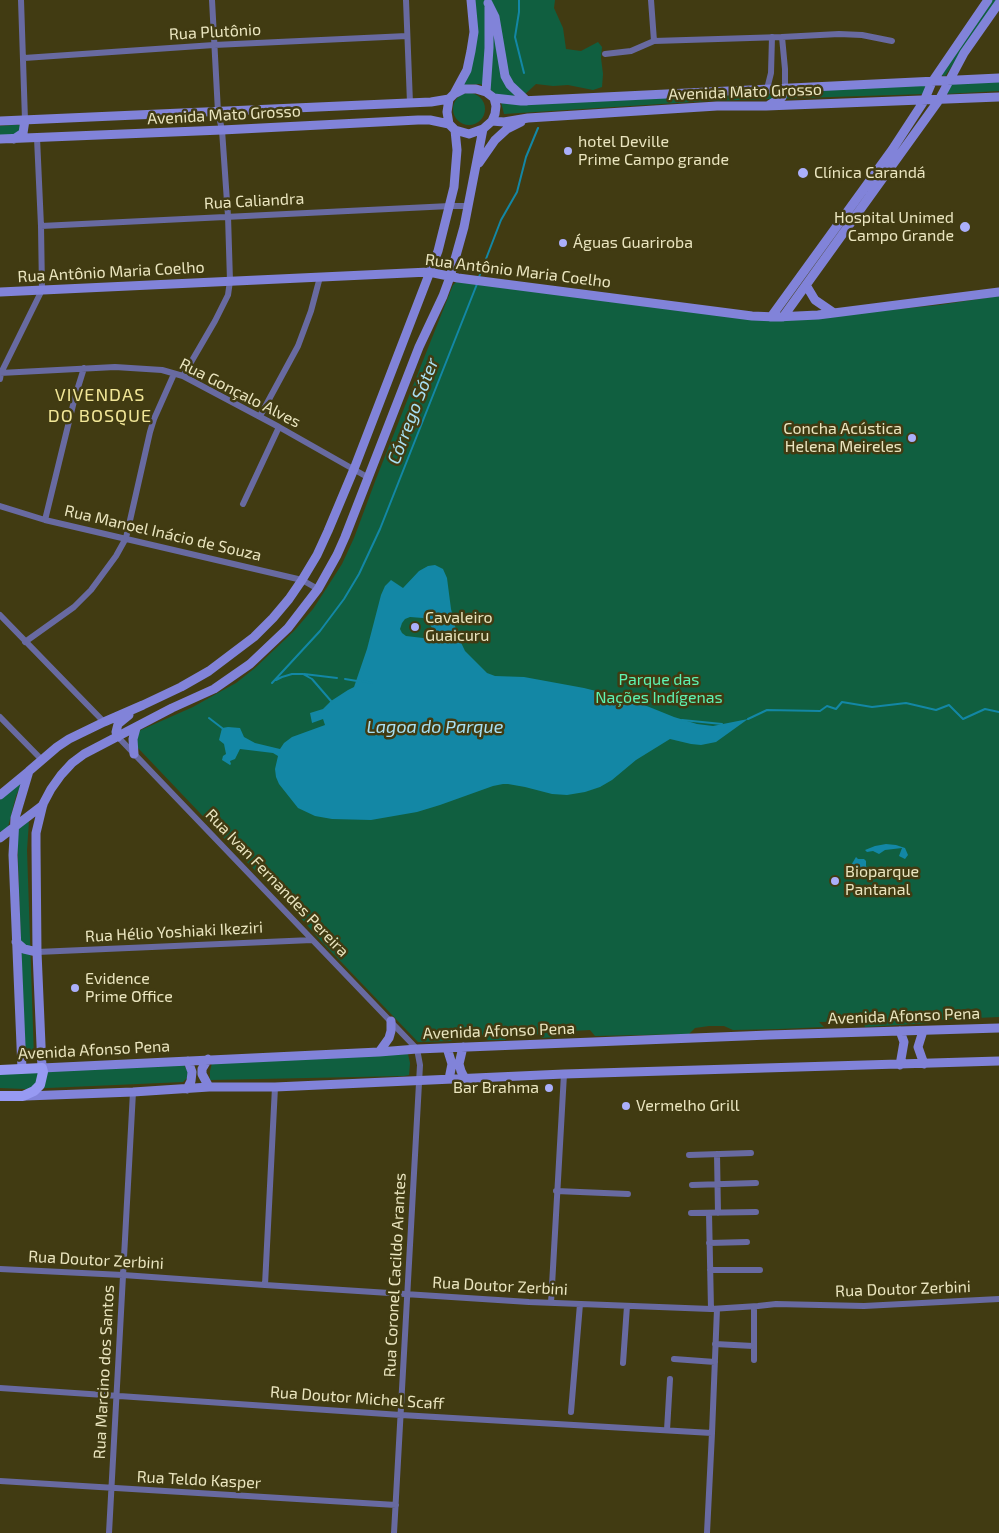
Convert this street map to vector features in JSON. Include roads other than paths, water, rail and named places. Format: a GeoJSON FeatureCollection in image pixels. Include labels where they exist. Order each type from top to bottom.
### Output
{"type":"FeatureCollection","features":[{"type":"Feature","properties":{"kind":"main road"},"geometry":{"type":"LineString","coordinates":[[0,795],[69,739],[143,705],[209,671],[254,637],[273,618],[302,580],[328,531],[354,469],[438,251],[454,187],[457,150],[447,112],[452,97],[467,70],[474,32],[471,0]]}},
{"type":"Feature","properties":{"kind":"main road"},"geometry":{"type":"LineString","coordinates":[[771,317],[892,150],[924,101],[932,82],[988,0]]}},
{"type":"Feature","properties":{"kind":"main road"},"geometry":{"type":"LineString","coordinates":[[486,92],[489,48],[488,1]]}},
{"type":"Feature","properties":{"kind":"main road"},"geometry":{"type":"LineString","coordinates":[[488,1],[495,17],[504,76],[510,85],[527,101]]}},
{"type":"Feature","properties":{"kind":"main road"},"geometry":{"type":"LineString","coordinates":[[783,317],[939,100],[960,60],[999,3]]}},
{"type":"Feature","properties":{"kind":"main road"},"geometry":{"type":"LineString","coordinates":[[974,19],[976,36]]}},
{"type":"Feature","properties":{"kind":"main road"},"geometry":{"type":"LineString","coordinates":[[960,60],[964,73],[969,79]]}},
{"type":"Feature","properties":{"kind":"main road","name":"Avenida Mato Grosso"},"geometry":{"type":"LineString","coordinates":[[494,98],[527,101],[999,78]]}},
{"type":"Feature","properties":{"kind":"main road"},"geometry":{"type":"LineString","coordinates":[[452,97],[464,89],[476,88],[494,98],[496,106],[492,121],[483,129],[470,134],[452,127]]}},
{"type":"Feature","properties":{"kind":"main road"},"geometry":{"type":"LineString","coordinates":[[766,106],[782,97],[786,88]]}},
{"type":"Feature","properties":{"kind":"main road"},"geometry":{"type":"LineString","coordinates":[[717,106],[716,99],[724,91]]}},
{"type":"Feature","properties":{"kind":"main road","name":"Avenida Mato Grosso"},"geometry":{"type":"LineString","coordinates":[[0,121],[431,102],[452,97]]}},
{"type":"Feature","properties":{"kind":"main road","name":"Avenida Mato Grosso"},"geometry":{"type":"LineString","coordinates":[[492,121],[504,122],[528,118],[717,106],[924,101],[999,97]]}},
{"type":"Feature","properties":{"kind":"main road"},"geometry":{"type":"LineString","coordinates":[[476,168],[495,140],[507,129],[528,118]]}},
{"type":"Feature","properties":{"kind":"main road"},"geometry":{"type":"LineString","coordinates":[[13,139],[23,132],[25,120]]}},
{"type":"Feature","properties":{"kind":"main road","name":"Avenida Mato Grosso"},"geometry":{"type":"LineString","coordinates":[[0,139],[418,120],[430,120],[452,127]]}},
{"type":"Feature","properties":{"kind":"main road"},"geometry":{"type":"LineString","coordinates":[[23,1096],[38,1089],[42,1068],[37,952],[36,833],[43,804],[61,775],[84,754],[172,708],[214,689],[250,664],[288,628],[318,588],[337,555],[369,478],[419,347],[450,277],[469,206],[483,129]]}},
{"type":"Feature","properties":{"kind":"main road","name":"Rua Antônio Maria Coelho"},"geometry":{"type":"LineString","coordinates":[[0,292],[429,272],[450,277],[771,317],[800,317],[999,292]]}},
{"type":"Feature","properties":{"kind":"main road"},"geometry":{"type":"LineString","coordinates":[[806,285],[815,300],[834,313]]}},
{"type":"Feature","properties":{"kind":"main road"},"geometry":{"type":"LineString","coordinates":[[172,708],[180,695],[181,686]]}},
{"type":"Feature","properties":{"kind":"main road"},"geometry":{"type":"LineString","coordinates":[[118,736],[116,732],[118,724],[143,705]]}},
{"type":"Feature","properties":{"kind":"main road"},"geometry":{"type":"LineString","coordinates":[[134,754],[133,739],[136,728]]}},
{"type":"Feature","properties":{"kind":"main road"},"geometry":{"type":"LineString","coordinates":[[22,1069],[13,856],[15,818],[29,771]]}},
{"type":"Feature","properties":{"kind":"main road"},"geometry":{"type":"LineString","coordinates":[[0,838],[43,804]]}},
{"type":"Feature","properties":{"kind":"main road"},"geometry":{"type":"LineString","coordinates":[[16,942],[24,950],[37,952]]}},
{"type":"Feature","properties":{"kind":"main road"},"geometry":{"type":"LineString","coordinates":[[379,1052],[389,1038],[391,1021]]}},
{"type":"Feature","properties":{"kind":"main road","name":"Avenida Afonso Pena"},"geometry":{"type":"LineString","coordinates":[[0,1070],[463,1047],[999,1028]]}},
{"type":"Feature","properties":{"kind":"main road"},"geometry":{"type":"LineString","coordinates":[[923,1031],[918,1047],[924,1064]]}},
{"type":"Feature","properties":{"kind":"main road"},"geometry":{"type":"LineString","coordinates":[[900,1032],[904,1042],[900,1065]]}},
{"type":"Feature","properties":{"kind":"main road"},"geometry":{"type":"LineString","coordinates":[[463,1047],[459,1064],[465,1079]]}},
{"type":"Feature","properties":{"kind":"main road"},"geometry":{"type":"LineString","coordinates":[[447,1048],[452,1064],[449,1079]]}},
{"type":"Feature","properties":{"kind":"main road"},"geometry":{"type":"LineString","coordinates":[[208,1059],[203,1066],[202,1074],[209,1087]]}},
{"type":"Feature","properties":{"kind":"main road"},"geometry":{"type":"LineString","coordinates":[[0,1096],[133,1092],[209,1087],[275,1087],[564,1074],[900,1065],[999,1060]]}},
{"type":"Feature","properties":{"kind":"main road"},"geometry":{"type":"LineString","coordinates":[[187,1088],[192,1078],[192,1067],[188,1061]]}},
{"type":"Feature","properties":{"kind":"street"},"geometry":{"type":"LineString","coordinates":[[21,0],[25,120]]}},
{"type":"Feature","properties":{"kind":"street"},"geometry":{"type":"LineString","coordinates":[[182,376],[228,295],[230,281],[228,216],[222,130],[218,112],[212,0]]}},
{"type":"Feature","properties":{"kind":"street"},"geometry":{"type":"LineString","coordinates":[[406,0],[410,103]]}},
{"type":"Feature","properties":{"kind":"street"},"geometry":{"type":"LineString","coordinates":[[651,0],[654,40]]}},
{"type":"Feature","properties":{"kind":"street"},"geometry":{"type":"LineString","coordinates":[[605,54],[631,52],[654,40],[855,34],[892,41]]}},
{"type":"Feature","properties":{"kind":"street","name":"Rua Plutônio"},"geometry":{"type":"LineString","coordinates":[[24,58],[214,45],[407,36]]}},
{"type":"Feature","properties":{"kind":"street"},"geometry":{"type":"LineString","coordinates":[[767,89],[771,73],[772,37]]}},
{"type":"Feature","properties":{"kind":"street"},"geometry":{"type":"LineString","coordinates":[[782,37],[786,88]]}},
{"type":"Feature","properties":{"kind":"street"},"geometry":{"type":"LineString","coordinates":[[0,375],[42,290],[37,138]]}},
{"type":"Feature","properties":{"kind":"street","name":"Rua Caliandra"},"geometry":{"type":"LineString","coordinates":[[41,226],[469,206]]}},
{"type":"Feature","properties":{"kind":"street"},"geometry":{"type":"LineString","coordinates":[[260,416],[298,346],[311,311],[320,277]]}},
{"type":"Feature","properties":{"kind":"street","name":"Rua Gonçalo Alves"},"geometry":{"type":"LineString","coordinates":[[0,375],[115,367],[162,370],[182,376],[260,416],[369,478]]}},
{"type":"Feature","properties":{"kind":"street"},"geometry":{"type":"LineString","coordinates":[[45,520],[75,396],[84,368]]}},
{"type":"Feature","properties":{"kind":"street"},"geometry":{"type":"LineString","coordinates":[[25,642],[74,607],[91,590],[116,556],[126,538],[154,419],[174,374]]}},
{"type":"Feature","properties":{"kind":"street"},"geometry":{"type":"LineString","coordinates":[[243,504],[279,427]]}},
{"type":"Feature","properties":{"kind":"street","name":"Rua Manoel Inácio de Souza"},"geometry":{"type":"LineString","coordinates":[[0,506],[45,520],[302,580],[318,588]]}},
{"type":"Feature","properties":{"kind":"street"},"geometry":{"type":"LineString","coordinates":[[0,615],[104,722]]}},
{"type":"Feature","properties":{"kind":"street"},"geometry":{"type":"LineString","coordinates":[[0,717],[42,760]]}},
{"type":"Feature","properties":{"kind":"street","name":"Rua Ivan Fernandes Pereira"},"geometry":{"type":"LineString","coordinates":[[118,736],[417,1049]]}},
{"type":"Feature","properties":{"kind":"street","name":"Rua Hélio Yoshiaki Ikeziri"},"geometry":{"type":"LineString","coordinates":[[37,952],[312,940]]}},
{"type":"Feature","properties":{"kind":"street","name":"Rua Coronel Cacildo Arantes"},"geometry":{"type":"LineString","coordinates":[[394,1533],[408,1294],[419,1058],[417,1049]]}},
{"type":"Feature","properties":{"kind":"street"},"geometry":{"type":"LineString","coordinates":[[551,1303],[564,1074]]}},
{"type":"Feature","properties":{"kind":"street"},"geometry":{"type":"LineString","coordinates":[[265,1285],[275,1087]]}},
{"type":"Feature","properties":{"kind":"street","name":"Rua Marcino dos Santos"},"geometry":{"type":"LineString","coordinates":[[109,1533],[133,1092]]}},
{"type":"Feature","properties":{"kind":"street"},"geometry":{"type":"LineString","coordinates":[[689,1155],[751,1153]]}},
{"type":"Feature","properties":{"kind":"street"},"geometry":{"type":"LineString","coordinates":[[717,1154],[718,1213]]}},
{"type":"Feature","properties":{"kind":"street"},"geometry":{"type":"LineString","coordinates":[[692,1184],[756,1183]]}},
{"type":"Feature","properties":{"kind":"street"},"geometry":{"type":"LineString","coordinates":[[556,1191],[628,1194]]}},
{"type":"Feature","properties":{"kind":"street"},"geometry":{"type":"LineString","coordinates":[[691,1213],[756,1212]]}},
{"type":"Feature","properties":{"kind":"street"},"geometry":{"type":"LineString","coordinates":[[706,1533],[716,1344],[710,1270],[709,1213]]}},
{"type":"Feature","properties":{"kind":"street"},"geometry":{"type":"LineString","coordinates":[[709,1243],[747,1242]]}},
{"type":"Feature","properties":{"kind":"street","name":"Rua Doutor Zerbini"},"geometry":{"type":"LineString","coordinates":[[0,1269],[123,1275],[551,1303],[714,1309],[776,1304],[864,1306],[999,1299]]}},
{"type":"Feature","properties":{"kind":"street"},"geometry":{"type":"LineString","coordinates":[[710,1270],[760,1270]]}},
{"type":"Feature","properties":{"kind":"street"},"geometry":{"type":"LineString","coordinates":[[571,1412],[580,1304]]}},
{"type":"Feature","properties":{"kind":"street"},"geometry":{"type":"LineString","coordinates":[[623,1363],[627,1306]]}},
{"type":"Feature","properties":{"kind":"street"},"geometry":{"type":"LineString","coordinates":[[754,1307],[754,1360]]}},
{"type":"Feature","properties":{"kind":"street"},"geometry":{"type":"LineString","coordinates":[[716,1344],[753,1346]]}},
{"type":"Feature","properties":{"kind":"street"},"geometry":{"type":"LineString","coordinates":[[674,1360],[715,1362]]}},
{"type":"Feature","properties":{"kind":"street"},"geometry":{"type":"LineString","coordinates":[[666,1430],[670,1379]]}},
{"type":"Feature","properties":{"kind":"street","name":"Rua Doutor Michel Scaff"},"geometry":{"type":"LineString","coordinates":[[0,1388],[401,1415],[712,1433]]}},
{"type":"Feature","properties":{"kind":"street","name":"Rua Teldo Kasper"},"geometry":{"type":"LineString","coordinates":[[0,1481],[396,1505]]}},
{"type":"Feature","properties":{"kind":"water","name":"Lagoa do Parque"},"geometry":{"type":"Polygon","coordinates":[[[435,565],[443,569],[447,578],[451,609],[457,634],[465,651],[487,673],[495,676],[524,677],[584,688],[632,700],[697,724],[713,726],[748,719],[716,742],[701,745],[670,739],[636,760],[612,780],[600,787],[585,792],[567,795],[552,794],[503,784],[417,812],[371,820],[332,819],[315,816],[298,808],[279,784],[275,769],[278,756],[273,753],[240,749],[235,759],[230,761],[230,765],[222,760],[226,754],[224,744],[219,740],[222,728],[240,728],[244,737],[255,743],[280,749],[292,737],[325,725],[323,719],[312,723],[310,713],[323,709],[331,701],[354,687],[385,586],[391,580],[403,588],[419,571],[428,566],[435,565]],[[410,617],[405,619],[400,629],[402,633],[406,636],[423,638],[428,636],[432,628],[428,621],[423,618],[410,617]]]}},
{"type":"Feature","properties":{"kind":"water"},"geometry":{"type":"Polygon","coordinates":[[[886,844],[905,848],[908,855],[905,859],[899,856],[902,848],[885,850],[879,854],[865,850],[886,844]]]}},
{"type":"Feature","properties":{"kind":"water"},"geometry":{"type":"Polygon","coordinates":[[[856,857],[866,861],[867,868],[863,876],[857,878],[852,877],[847,872],[856,857]]]}},
{"type":"Feature","properties":{"kind":"waterway","name":"Córrego Sóter"},"geometry":{"type":"LineString","coordinates":[[519,0],[515,37],[524,73]]}},
{"type":"Feature","properties":{"kind":"waterway","name":"Córrego Sóter"},"geometry":{"type":"LineString","coordinates":[[479,277],[501,220],[517,192],[526,157],[538,128]]}},
{"type":"Feature","properties":{"kind":"waterway","name":"Córrego Sóter"},"geometry":{"type":"LineString","coordinates":[[272,683],[320,631],[344,599],[359,574],[380,529],[477,284]]}},
{"type":"Feature","properties":{"kind":"waterway"},"geometry":{"type":"LineString","coordinates":[[276,680],[292,674],[303,674],[312,679],[331,701]]}},
{"type":"Feature","properties":{"kind":"waterway"},"geometry":{"type":"LineString","coordinates":[[304,674],[337,678]]}},
{"type":"Feature","properties":{"kind":"waterway"},"geometry":{"type":"LineString","coordinates":[[345,679],[357,681]]}},
{"type":"Feature","properties":{"kind":"waterway"},"geometry":{"type":"LineString","coordinates":[[362,681],[372,683]]}},
{"type":"Feature","properties":{"kind":"waterway"},"geometry":{"type":"LineString","coordinates":[[748,719],[767,710],[820,711],[827,706],[836,709],[842,702],[872,707],[906,703],[936,710],[949,705],[963,719],[985,709],[999,712]]}},
{"type":"Feature","properties":{"kind":"waterway"},"geometry":{"type":"LineString","coordinates":[[209,718],[222,728]]}},
{"type":"Feature","properties":{"kind":"waterway"},"geometry":{"type":"LineString","coordinates":[[682,720],[722,724]]}},
{"type":"Feature","properties":{"kind":"place","name":"hotel Deville Prime Campo grande"},"geometry":{"type":"Point","coordinates":[568,151]}},
{"type":"Feature","properties":{"kind":"place","name":"Clínica Carandá"},"geometry":{"type":"Point","coordinates":[803,173]}},
{"type":"Feature","properties":{"kind":"place","name":"Hospital Unimed Campo Grande"},"geometry":{"type":"Point","coordinates":[965,227]}},
{"type":"Feature","properties":{"kind":"place","name":"Águas Guariroba"},"geometry":{"type":"Point","coordinates":[563,243]}},
{"type":"Feature","properties":{"kind":"place","name":"Concha Acústica Helena Meireles"},"geometry":{"type":"Point","coordinates":[912,438]}},
{"type":"Feature","properties":{"kind":"place","name":"Cavaleiro Guaicuru"},"geometry":{"type":"Point","coordinates":[415,627]}},
{"type":"Feature","properties":{"kind":"place","name":"Bioparque Pantanal"},"geometry":{"type":"Point","coordinates":[835,881]}},
{"type":"Feature","properties":{"kind":"place","name":"Evidence Prime Office"},"geometry":{"type":"Point","coordinates":[75,988]}},
{"type":"Feature","properties":{"kind":"place","name":"Bar Brahma"},"geometry":{"type":"Point","coordinates":[549,1088]}},
{"type":"Feature","properties":{"kind":"place","name":"Vermelho Grill"},"geometry":{"type":"Point","coordinates":[626,1106]}},
{"type":"Feature","properties":{"kind":"district","name":"VIVENDAS DO BOSQUE"},"geometry":{"type":"Point","coordinates":[100,405]}},
{"type":"Feature","properties":{"kind":"park label","name":"Parque das Nações Indígenas"},"geometry":{"type":"Point","coordinates":[659,689]}}]}
